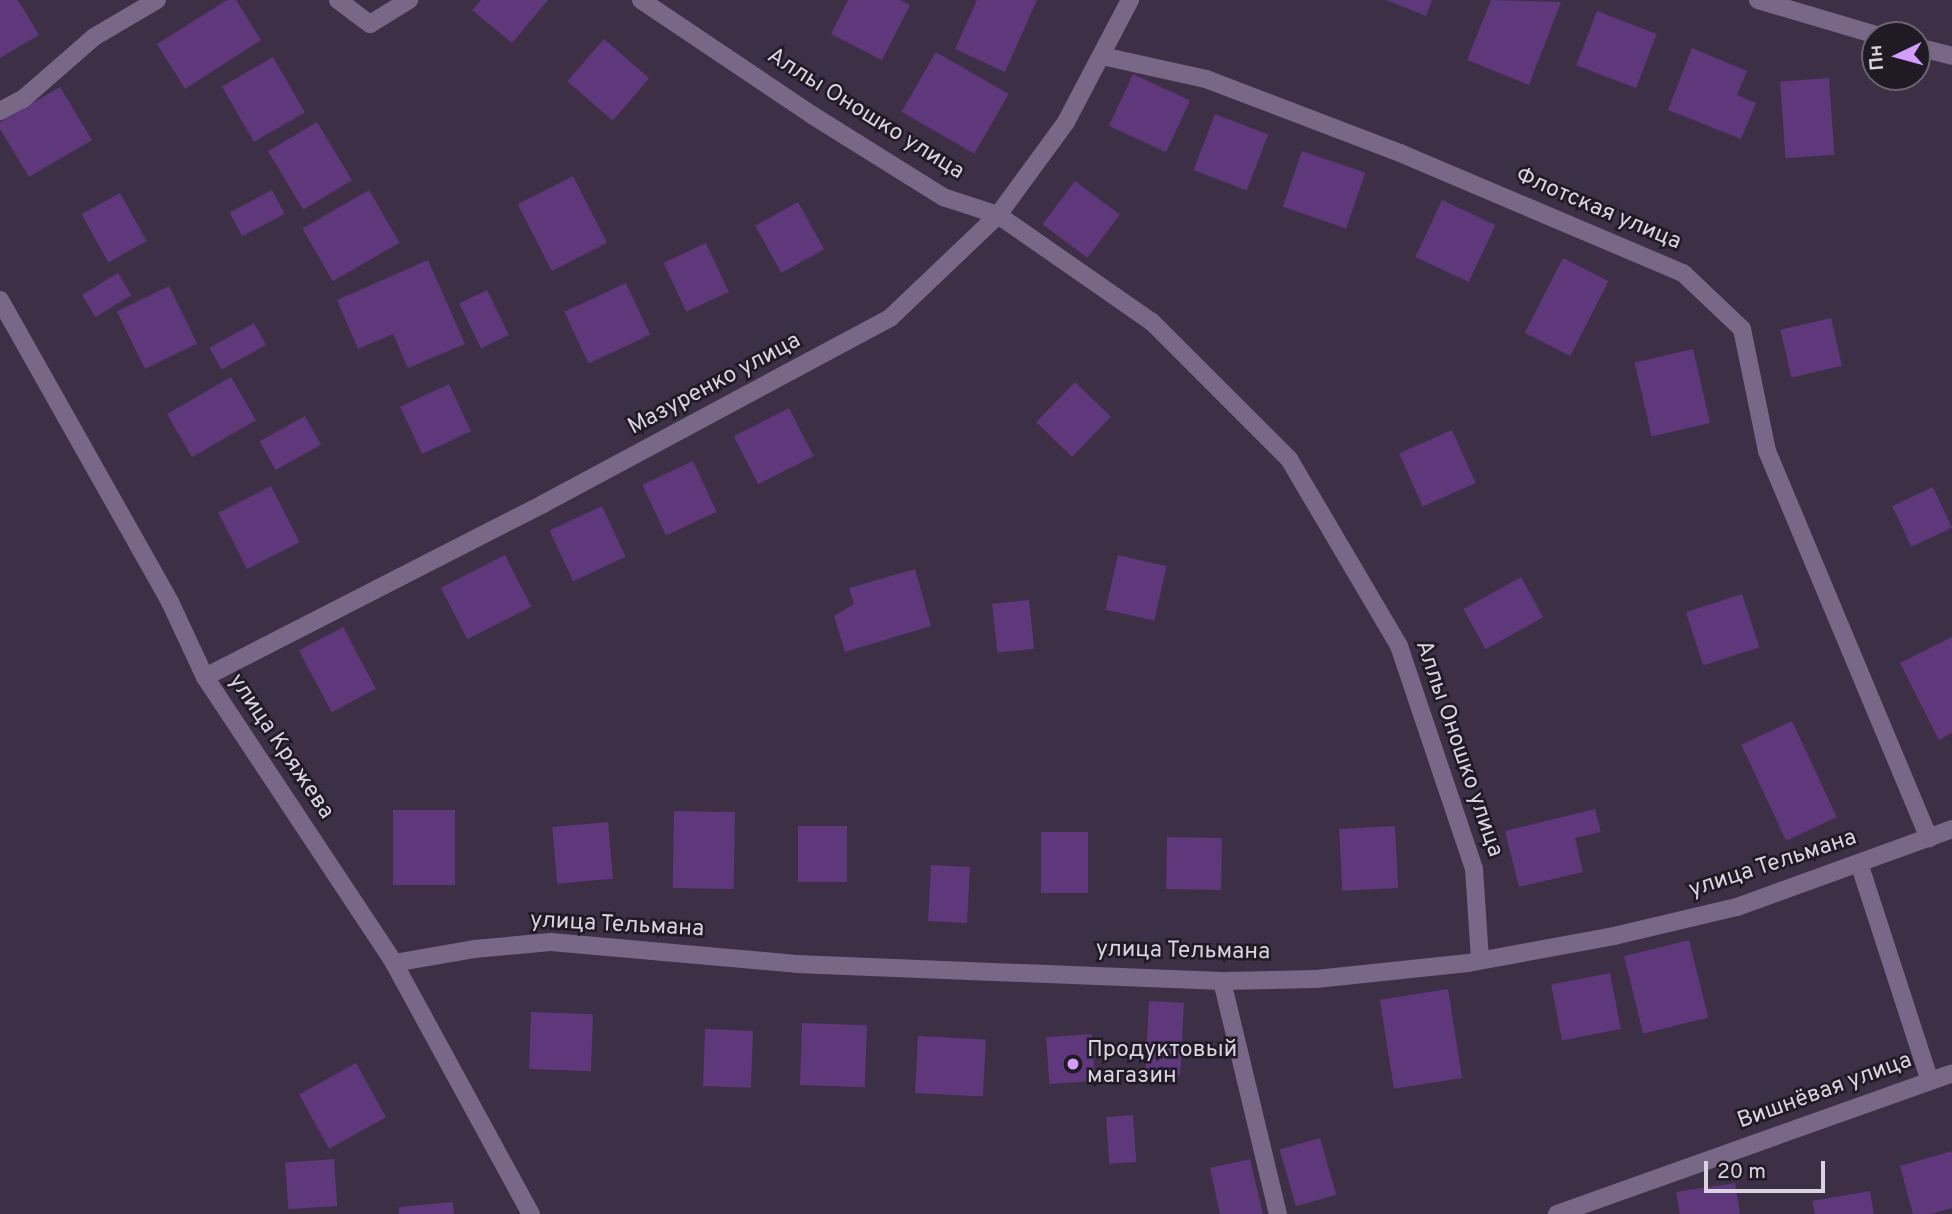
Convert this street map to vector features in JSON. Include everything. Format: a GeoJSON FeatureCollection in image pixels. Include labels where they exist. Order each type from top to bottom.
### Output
{"type":"FeatureCollection","features":[{"type":"Feature","properties":{"kind":"street"},"geometry":{"type":"LineString","coordinates":[[0,111],[23,99],[94,37],[157,0]]}},
{"type":"Feature","properties":{"kind":"street"},"geometry":{"type":"LineString","coordinates":[[338,0],[370,24],[409,0]]}},
{"type":"Feature","properties":{"kind":"street","name":"Аллы Оношко улица"},"geometry":{"type":"LineString","coordinates":[[642,0],[812,115],[943,197],[998,215],[1152,321],[1289,458],[1399,646],[1474,869],[1480,960]]}},
{"type":"Feature","properties":{"kind":"street","name":"Мазуренко улица"},"geometry":{"type":"LineString","coordinates":[[205,677],[543,505],[890,318],[998,215],[1066,122],[1130,0]]}},
{"type":"Feature","properties":{"kind":"street"},"geometry":{"type":"LineString","coordinates":[[1758,0],[1861,31]]}},
{"type":"Feature","properties":{"kind":"street"},"geometry":{"type":"LineString","coordinates":[[1931,51],[1952,56]]}},
{"type":"Feature","properties":{"kind":"street","name":"Флотская улица"},"geometry":{"type":"LineString","coordinates":[[1102,56],[1219,84],[1400,153],[1683,273],[1693,282],[1742,329],[1767,451],[1929,839]]}},
{"type":"Feature","properties":{"kind":"street","name":"улица Кряжева"},"geometry":{"type":"LineString","coordinates":[[0,300],[170,603],[205,677],[394,963],[530,1214]]}},
{"type":"Feature","properties":{"kind":"street","name":"улица Тельмана"},"geometry":{"type":"LineString","coordinates":[[394,963],[474,949],[551,942],[796,964],[1222,981],[1316,979],[1480,960],[1614,936],[1737,907],[1952,829]]}},
{"type":"Feature","properties":{"kind":"street"},"geometry":{"type":"LineString","coordinates":[[1859,863],[1930,1081]]}},
{"type":"Feature","properties":{"kind":"street"},"geometry":{"type":"LineString","coordinates":[[1222,981],[1278,1214]]}},
{"type":"Feature","properties":{"kind":"street","name":"Вишнёвая улица"},"geometry":{"type":"LineString","coordinates":[[1557,1214],[1952,1073]]}},
{"type":"Feature","properties":{"kind":"building"},"geometry":{"type":"Polygon","coordinates":[[[0,0],[18,0],[39,35],[0,58],[0,0]]]}},
{"type":"Feature","properties":{"kind":"building"},"geometry":{"type":"Polygon","coordinates":[[[227,0],[236,0],[261,40],[185,89],[157,44],[227,0]]]}},
{"type":"Feature","properties":{"kind":"building"},"geometry":{"type":"Polygon","coordinates":[[[481,0],[548,0],[512,43],[472,10],[481,0]]]}},
{"type":"Feature","properties":{"kind":"building"},"geometry":{"type":"Polygon","coordinates":[[[848,0],[900,0],[910,5],[882,60],[831,34],[848,0]]]}},
{"type":"Feature","properties":{"kind":"building"},"geometry":{"type":"Polygon","coordinates":[[[977,0],[1037,0],[1005,72],[955,49],[977,0]]]}},
{"type":"Feature","properties":{"kind":"building"},"geometry":{"type":"Polygon","coordinates":[[[1386,0],[1432,0],[1426,16],[1386,0]]]}},
{"type":"Feature","properties":{"kind":"building"},"geometry":{"type":"Polygon","coordinates":[[[1491,0],[1561,2],[1529,85],[1467,60],[1491,0]]]}},
{"type":"Feature","properties":{"kind":"building"},"geometry":{"type":"Polygon","coordinates":[[[1597,11],[1657,34],[1636,88],[1576,65],[1597,11]]]}},
{"type":"Feature","properties":{"kind":"building"},"geometry":{"type":"Polygon","coordinates":[[[604,39],[649,78],[613,121],[567,81],[604,39]]]}},
{"type":"Feature","properties":{"kind":"building"},"geometry":{"type":"Polygon","coordinates":[[[1692,48],[1747,71],[1737,95],[1756,103],[1741,139],[1668,110],[1692,48]]]}},
{"type":"Feature","properties":{"kind":"building"},"geometry":{"type":"Polygon","coordinates":[[[936,52],[1009,94],[974,154],[902,112],[936,52]]]}},
{"type":"Feature","properties":{"kind":"building"},"geometry":{"type":"Polygon","coordinates":[[[273,57],[305,112],[254,142],[222,87],[273,57]]]}},
{"type":"Feature","properties":{"kind":"building"},"geometry":{"type":"Polygon","coordinates":[[[1133,74],[1190,101],[1166,152],[1109,126],[1133,74]]]}},
{"type":"Feature","properties":{"kind":"building"},"geometry":{"type":"Polygon","coordinates":[[[1829,78],[1834,155],[1785,158],[1780,81],[1829,78]]]}},
{"type":"Feature","properties":{"kind":"building"},"geometry":{"type":"Polygon","coordinates":[[[60,87],[92,140],[29,177],[0,129],[0,122],[60,87]]]}},
{"type":"Feature","properties":{"kind":"building"},"geometry":{"type":"Polygon","coordinates":[[[1215,114],[1268,134],[1247,190],[1193,170],[1215,114]]]}},
{"type":"Feature","properties":{"kind":"building"},"geometry":{"type":"Polygon","coordinates":[[[317,122],[352,180],[303,210],[268,151],[317,122]]]}},
{"type":"Feature","properties":{"kind":"building"},"geometry":{"type":"Polygon","coordinates":[[[1302,151],[1365,173],[1346,229],[1283,207],[1302,151]]]}},
{"type":"Feature","properties":{"kind":"building"},"geometry":{"type":"Polygon","coordinates":[[[573,176],[607,243],[552,271],[518,204],[573,176]]]}},
{"type":"Feature","properties":{"kind":"building"},"geometry":{"type":"Polygon","coordinates":[[[1075,181],[1120,215],[1087,258],[1043,224],[1075,181]]]}},
{"type":"Feature","properties":{"kind":"building"},"geometry":{"type":"Polygon","coordinates":[[[272,190],[285,214],[242,236],[230,213],[272,190]]]}},
{"type":"Feature","properties":{"kind":"building"},"geometry":{"type":"Polygon","coordinates":[[[369,190],[400,243],[333,281],[302,229],[369,190]]]}},
{"type":"Feature","properties":{"kind":"building"},"geometry":{"type":"Polygon","coordinates":[[[120,193],[147,241],[108,262],[82,214],[120,193]]]}},
{"type":"Feature","properties":{"kind":"building"},"geometry":{"type":"Polygon","coordinates":[[[1442,200],[1495,225],[1469,282],[1415,257],[1442,200]]]}},
{"type":"Feature","properties":{"kind":"building"},"geometry":{"type":"Polygon","coordinates":[[[798,202],[824,249],[781,273],[755,226],[798,202]]]}},
{"type":"Feature","properties":{"kind":"building"},"geometry":{"type":"Polygon","coordinates":[[[706,243],[729,292],[686,312],[663,263],[706,243]]]}},
{"type":"Feature","properties":{"kind":"building"},"geometry":{"type":"Polygon","coordinates":[[[1563,258],[1608,281],[1570,356],[1525,333],[1563,258]]]}},
{"type":"Feature","properties":{"kind":"building"},"geometry":{"type":"Polygon","coordinates":[[[428,260],[465,344],[408,368],[393,334],[358,349],[337,300],[428,260]]]}},
{"type":"Feature","properties":{"kind":"building"},"geometry":{"type":"Polygon","coordinates":[[[118,273],[131,295],[95,317],[82,295],[118,273]]]}},
{"type":"Feature","properties":{"kind":"building"},"geometry":{"type":"Polygon","coordinates":[[[626,283],[650,335],[588,363],[564,312],[626,283]]]}},
{"type":"Feature","properties":{"kind":"building"},"geometry":{"type":"Polygon","coordinates":[[[169,286],[197,344],[145,369],[117,311],[169,286]]]}},
{"type":"Feature","properties":{"kind":"building"},"geometry":{"type":"Polygon","coordinates":[[[487,290],[509,335],[481,349],[459,304],[487,290]]]}},
{"type":"Feature","properties":{"kind":"building"},"geometry":{"type":"Polygon","coordinates":[[[1831,318],[1842,366],[1791,377],[1780,330],[1831,318]]]}},
{"type":"Feature","properties":{"kind":"building"},"geometry":{"type":"Polygon","coordinates":[[[254,323],[266,345],[222,370],[209,348],[254,323]]]}},
{"type":"Feature","properties":{"kind":"building"},"geometry":{"type":"Polygon","coordinates":[[[1693,349],[1710,423],[1652,437],[1635,362],[1693,349]]]}},
{"type":"Feature","properties":{"kind":"building"},"geometry":{"type":"Polygon","coordinates":[[[231,377],[256,420],[192,457],[167,414],[231,377]]]}},
{"type":"Feature","properties":{"kind":"building"},"geometry":{"type":"Polygon","coordinates":[[[1075,382],[1111,417],[1072,457],[1036,422],[1075,382]]]}},
{"type":"Feature","properties":{"kind":"building"},"geometry":{"type":"Polygon","coordinates":[[[449,384],[471,431],[422,454],[400,407],[449,384]]]}},
{"type":"Feature","properties":{"kind":"building"},"geometry":{"type":"Polygon","coordinates":[[[789,408],[814,456],[758,484],[734,436],[789,408]]]}},
{"type":"Feature","properties":{"kind":"building"},"geometry":{"type":"Polygon","coordinates":[[[305,416],[321,445],[276,470],[260,441],[305,416]]]}},
{"type":"Feature","properties":{"kind":"building"},"geometry":{"type":"Polygon","coordinates":[[[1452,430],[1476,483],[1423,507],[1399,454],[1452,430]]]}},
{"type":"Feature","properties":{"kind":"building"},"geometry":{"type":"Polygon","coordinates":[[[693,461],[717,512],[666,535],[642,485],[693,461]]]}},
{"type":"Feature","properties":{"kind":"building"},"geometry":{"type":"Polygon","coordinates":[[[271,486],[300,542],[247,569],[218,513],[271,486]]]}},
{"type":"Feature","properties":{"kind":"building"},"geometry":{"type":"Polygon","coordinates":[[[1933,487],[1952,528],[1911,547],[1892,506],[1933,487]]]}},
{"type":"Feature","properties":{"kind":"building"},"geometry":{"type":"Polygon","coordinates":[[[602,506],[626,557],[573,581],[549,531],[602,506]]]}},
{"type":"Feature","properties":{"kind":"building"},"geometry":{"type":"Polygon","coordinates":[[[505,555],[531,607],[467,639],[441,588],[505,555]]]}},
{"type":"Feature","properties":{"kind":"building"},"geometry":{"type":"Polygon","coordinates":[[[1118,555],[1167,566],[1154,621],[1105,610],[1118,555]]]}},
{"type":"Feature","properties":{"kind":"building"},"geometry":{"type":"Polygon","coordinates":[[[915,569],[931,626],[845,652],[834,616],[854,604],[849,588],[915,569]]]}},
{"type":"Feature","properties":{"kind":"building"},"geometry":{"type":"Polygon","coordinates":[[[1521,577],[1543,617],[1486,649],[1463,609],[1521,577]]]}},
{"type":"Feature","properties":{"kind":"building"},"geometry":{"type":"Polygon","coordinates":[[[1742,594],[1759,647],[1703,665],[1686,612],[1742,594]]]}},
{"type":"Feature","properties":{"kind":"building"},"geometry":{"type":"Polygon","coordinates":[[[1029,600],[1034,649],[997,653],[992,604],[1029,600]]]}},
{"type":"Feature","properties":{"kind":"building"},"geometry":{"type":"Polygon","coordinates":[[[343,627],[376,689],[332,712],[299,650],[343,627]]]}},
{"type":"Feature","properties":{"kind":"building"},"geometry":{"type":"Polygon","coordinates":[[[1952,637],[1952,733],[1939,740],[1900,663],[1952,637]]]}},
{"type":"Feature","properties":{"kind":"building"},"geometry":{"type":"Polygon","coordinates":[[[1792,721],[1837,817],[1786,841],[1741,745],[1792,721]]]}},
{"type":"Feature","properties":{"kind":"building"},"geometry":{"type":"Polygon","coordinates":[[[1595,809],[1601,832],[1575,838],[1583,872],[1519,887],[1505,831],[1595,809]]]}},
{"type":"Feature","properties":{"kind":"building"},"geometry":{"type":"Polygon","coordinates":[[[393,810],[455,810],[455,885],[393,885],[393,810]]]}},
{"type":"Feature","properties":{"kind":"building"},"geometry":{"type":"Polygon","coordinates":[[[674,811],[735,812],[734,889],[673,888],[674,811]]]}},
{"type":"Feature","properties":{"kind":"building"},"geometry":{"type":"Polygon","coordinates":[[[608,822],[613,879],[557,884],[552,827],[608,822]]]}},
{"type":"Feature","properties":{"kind":"building"},"geometry":{"type":"Polygon","coordinates":[[[798,826],[847,826],[847,882],[798,882],[798,826]]]}},
{"type":"Feature","properties":{"kind":"building"},"geometry":{"type":"Polygon","coordinates":[[[1395,826],[1398,888],[1342,891],[1339,829],[1395,826]]]}},
{"type":"Feature","properties":{"kind":"building"},"geometry":{"type":"Polygon","coordinates":[[[1041,832],[1088,832],[1088,893],[1041,893],[1041,832]]]}},
{"type":"Feature","properties":{"kind":"building"},"geometry":{"type":"Polygon","coordinates":[[[1167,837],[1222,838],[1221,890],[1166,889],[1167,837]]]}},
{"type":"Feature","properties":{"kind":"building"},"geometry":{"type":"Polygon","coordinates":[[[931,865],[970,867],[967,923],[928,921],[931,865]]]}},
{"type":"Feature","properties":{"kind":"building"},"geometry":{"type":"Polygon","coordinates":[[[1689,940],[1708,1018],[1643,1034],[1624,956],[1689,940]]]}},
{"type":"Feature","properties":{"kind":"building"},"geometry":{"type":"Polygon","coordinates":[[[1610,973],[1621,1029],[1562,1040],[1551,984],[1610,973]]]}},
{"type":"Feature","properties":{"kind":"building"},"geometry":{"type":"Polygon","coordinates":[[[1448,989],[1462,1078],[1394,1089],[1380,1000],[1448,989]]]}},
{"type":"Feature","properties":{"kind":"building"},"geometry":{"type":"Polygon","coordinates":[[[1149,1001],[1184,1003],[1180,1076],[1145,1074],[1149,1001]]]}},
{"type":"Feature","properties":{"kind":"building"},"geometry":{"type":"Polygon","coordinates":[[[531,1012],[593,1014],[591,1071],[529,1069],[531,1012]]]}},
{"type":"Feature","properties":{"kind":"building"},"geometry":{"type":"Polygon","coordinates":[[[802,1023],[867,1025],[865,1087],[800,1085],[802,1023]]]}},
{"type":"Feature","properties":{"kind":"building"},"geometry":{"type":"Polygon","coordinates":[[[705,1029],[753,1031],[751,1088],[703,1086],[705,1029]]]}},
{"type":"Feature","properties":{"kind":"building"},"geometry":{"type":"Polygon","coordinates":[[[1092,1034],[1095,1081],[1049,1084],[1046,1037],[1092,1034]]]}},
{"type":"Feature","properties":{"kind":"building"},"geometry":{"type":"Polygon","coordinates":[[[918,1036],[986,1040],[983,1096],[915,1093],[918,1036]]]}},
{"type":"Feature","properties":{"kind":"building"},"geometry":{"type":"Polygon","coordinates":[[[356,1063],[386,1117],[329,1149],[299,1095],[356,1063]]]}},
{"type":"Feature","properties":{"kind":"building"},"geometry":{"type":"Polygon","coordinates":[[[1133,1115],[1136,1162],[1109,1164],[1106,1117],[1133,1115]]]}},
{"type":"Feature","properties":{"kind":"building"},"geometry":{"type":"Polygon","coordinates":[[[1320,1138],[1336,1195],[1296,1206],[1280,1150],[1320,1138]]]}},
{"type":"Feature","properties":{"kind":"building"},"geometry":{"type":"Polygon","coordinates":[[[1952,1151],[1952,1208],[1931,1214],[1913,1214],[1900,1166],[1952,1151]]]}},
{"type":"Feature","properties":{"kind":"building"},"geometry":{"type":"Polygon","coordinates":[[[334,1159],[337,1206],[288,1209],[285,1162],[334,1159]]]}},
{"type":"Feature","properties":{"kind":"building"},"geometry":{"type":"Polygon","coordinates":[[[1250,1159],[1263,1214],[1220,1214],[1210,1168],[1250,1159]]]}},
{"type":"Feature","properties":{"kind":"building"},"geometry":{"type":"Polygon","coordinates":[[[1735,1183],[1740,1214],[1680,1214],[1676,1192],[1735,1183]]]}},
{"type":"Feature","properties":{"kind":"building"},"geometry":{"type":"Polygon","coordinates":[[[1870,1191],[1874,1214],[1815,1214],[1812,1201],[1870,1191]]]}},
{"type":"Feature","properties":{"kind":"building"},"geometry":{"type":"Polygon","coordinates":[[[453,1202],[454,1214],[399,1214],[399,1207],[453,1202]]]}},
{"type":"Feature","properties":{"kind":"place","name":"Продуктовый магазин"},"geometry":{"type":"Point","coordinates":[1073,1064]}}]}
